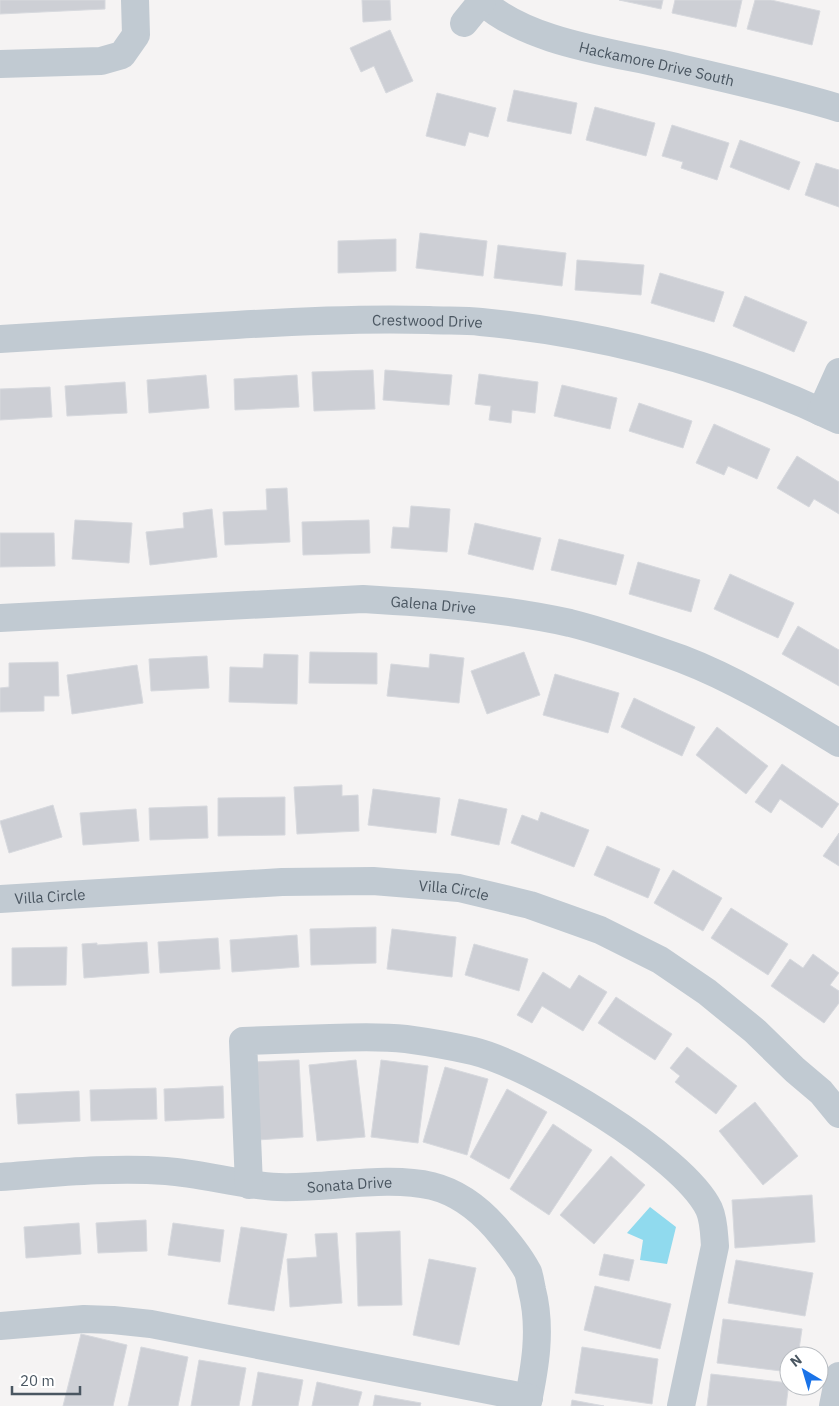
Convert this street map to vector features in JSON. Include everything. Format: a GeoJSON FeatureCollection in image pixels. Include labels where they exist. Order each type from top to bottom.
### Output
{"type":"FeatureCollection","features":[{"type":"Feature","properties":{"kind":"street"},"geometry":{"type":"LineString","coordinates":[[0,64],[101,61],[122,55],[136,35],[136,0]]}},
{"type":"Feature","properties":{"kind":"street","name":"Hackamore Drive South"},"geometry":{"type":"LineString","coordinates":[[464,23],[482,0],[501,16],[549,37],[796,95],[839,108]]}},
{"type":"Feature","properties":{"kind":"street","name":"Crestwood Drive"},"geometry":{"type":"LineString","coordinates":[[0,339],[302,321],[399,319],[478,322],[554,331],[686,360],[752,383],[830,416]]}},
{"type":"Feature","properties":{"kind":"street"},"geometry":{"type":"LineString","coordinates":[[830,416],[839,372]]}},
{"type":"Feature","properties":{"kind":"street","name":"Galena Drive"},"geometry":{"type":"LineString","coordinates":[[0,618],[363,599],[493,609],[571,624],[682,659],[726,679],[839,743]]}},
{"type":"Feature","properties":{"kind":"street","name":"Villa Circle"},"geometry":{"type":"LineString","coordinates":[[0,899],[282,882],[373,881],[458,888],[530,905],[600,930],[668,966],[706,992],[755,1031],[821,1092],[839,1114]]}},
{"type":"Feature","properties":{"kind":"street"},"geometry":{"type":"LineString","coordinates":[[249,1185],[242,1041],[374,1037],[406,1039],[474,1051],[523,1069],[603,1115],[649,1147],[678,1171],[699,1194],[709,1209],[714,1226],[715,1246],[681,1406]]}},
{"type":"Feature","properties":{"kind":"street","name":"Sonata Drive"},"geometry":{"type":"LineString","coordinates":[[0,1177],[92,1170],[138,1170],[168,1172],[249,1185],[308,1188],[394,1182],[432,1186],[459,1196],[486,1216],[512,1246],[528,1274],[537,1311],[535,1370],[528,1402]]}},
{"type":"Feature","properties":{"kind":"street"},"geometry":{"type":"LineString","coordinates":[[0,1326],[84,1319],[151,1324],[528,1402]]}},
{"type":"Feature","properties":{"kind":"street"},"geometry":{"type":"LineString","coordinates":[[833,1406],[839,1376]]}},
{"type":"Feature","properties":{"kind":"water"},"geometry":{"type":"Polygon","coordinates":[[[650,1207],[676,1227],[667,1264],[640,1260],[643,1240],[627,1233],[650,1207]]]}},
{"type":"Feature","properties":{"kind":"building"},"geometry":{"type":"Polygon","coordinates":[[[0,0],[105,0],[105,9],[0,14],[0,0]]]}},
{"type":"Feature","properties":{"kind":"building"},"geometry":{"type":"Polygon","coordinates":[[[362,0],[390,0],[391,20],[363,22],[362,0]]]}},
{"type":"Feature","properties":{"kind":"building"},"geometry":{"type":"Polygon","coordinates":[[[619,0],[663,0],[661,9],[619,0]]]}},
{"type":"Feature","properties":{"kind":"building"},"geometry":{"type":"Polygon","coordinates":[[[675,0],[742,0],[736,27],[672,13],[675,0]]]}},
{"type":"Feature","properties":{"kind":"building"},"geometry":{"type":"Polygon","coordinates":[[[755,0],[771,0],[820,11],[812,45],[747,29],[755,0]]]}},
{"type":"Feature","properties":{"kind":"building"},"geometry":{"type":"Polygon","coordinates":[[[390,30],[413,81],[386,93],[374,66],[361,72],[350,48],[390,30]]]}},
{"type":"Feature","properties":{"kind":"building"},"geometry":{"type":"Polygon","coordinates":[[[514,90],[577,103],[571,134],[507,121],[514,90]]]}},
{"type":"Feature","properties":{"kind":"building"},"geometry":{"type":"Polygon","coordinates":[[[437,93],[496,108],[488,137],[469,132],[465,146],[426,136],[437,93]]]}},
{"type":"Feature","properties":{"kind":"building"},"geometry":{"type":"Polygon","coordinates":[[[595,107],[655,123],[646,156],[586,140],[595,107]]]}},
{"type":"Feature","properties":{"kind":"building"},"geometry":{"type":"Polygon","coordinates":[[[672,125],[729,143],[717,180],[681,168],[683,162],[662,156],[672,125]]]}},
{"type":"Feature","properties":{"kind":"building"},"geometry":{"type":"Polygon","coordinates":[[[740,140],[800,162],[789,190],[730,167],[740,140]]]}},
{"type":"Feature","properties":{"kind":"building"},"geometry":{"type":"Polygon","coordinates":[[[816,163],[839,170],[839,207],[805,195],[816,163]]]}},
{"type":"Feature","properties":{"kind":"building"},"geometry":{"type":"Polygon","coordinates":[[[420,233],[487,241],[483,276],[416,268],[420,233]]]}},
{"type":"Feature","properties":{"kind":"building"},"geometry":{"type":"Polygon","coordinates":[[[396,239],[396,271],[338,273],[338,241],[396,239]]]}},
{"type":"Feature","properties":{"kind":"building"},"geometry":{"type":"Polygon","coordinates":[[[498,245],[566,253],[562,286],[494,278],[498,245]]]}},
{"type":"Feature","properties":{"kind":"building"},"geometry":{"type":"Polygon","coordinates":[[[577,260],[644,265],[641,295],[575,290],[577,260]]]}},
{"type":"Feature","properties":{"kind":"building"},"geometry":{"type":"Polygon","coordinates":[[[660,273],[724,292],[714,322],[651,303],[660,273]]]}},
{"type":"Feature","properties":{"kind":"building"},"geometry":{"type":"Polygon","coordinates":[[[745,296],[807,322],[794,352],[733,326],[745,296]]]}},
{"type":"Feature","properties":{"kind":"building"},"geometry":{"type":"Polygon","coordinates":[[[373,370],[375,409],[314,411],[312,372],[373,370]]]}},
{"type":"Feature","properties":{"kind":"building"},"geometry":{"type":"Polygon","coordinates":[[[385,370],[452,375],[449,405],[383,400],[385,370]]]}},
{"type":"Feature","properties":{"kind":"building"},"geometry":{"type":"Polygon","coordinates":[[[479,374],[538,382],[535,413],[512,410],[511,423],[489,420],[491,406],[475,404],[479,374]]]}},
{"type":"Feature","properties":{"kind":"building"},"geometry":{"type":"Polygon","coordinates":[[[206,375],[209,408],[149,413],[147,380],[206,375]]]}},
{"type":"Feature","properties":{"kind":"building"},"geometry":{"type":"Polygon","coordinates":[[[297,375],[299,407],[235,410],[234,379],[297,375]]]}},
{"type":"Feature","properties":{"kind":"building"},"geometry":{"type":"Polygon","coordinates":[[[125,382],[127,413],[67,416],[65,386],[125,382]]]}},
{"type":"Feature","properties":{"kind":"building"},"geometry":{"type":"Polygon","coordinates":[[[562,385],[617,398],[610,429],[554,416],[562,385]]]}},
{"type":"Feature","properties":{"kind":"building"},"geometry":{"type":"Polygon","coordinates":[[[50,387],[52,417],[0,420],[0,389],[50,387]]]}},
{"type":"Feature","properties":{"kind":"building"},"geometry":{"type":"Polygon","coordinates":[[[639,403],[692,421],[683,448],[629,431],[639,403]]]}},
{"type":"Feature","properties":{"kind":"building"},"geometry":{"type":"Polygon","coordinates":[[[714,424],[770,449],[757,479],[728,466],[724,475],[696,463],[714,424]]]}},
{"type":"Feature","properties":{"kind":"building"},"geometry":{"type":"Polygon","coordinates":[[[797,456],[839,482],[839,514],[814,499],[809,507],[777,488],[797,456]]]}},
{"type":"Feature","properties":{"kind":"building"},"geometry":{"type":"Polygon","coordinates":[[[287,488],[290,542],[225,545],[223,512],[267,510],[266,489],[287,488]]]}},
{"type":"Feature","properties":{"kind":"building"},"geometry":{"type":"Polygon","coordinates":[[[411,506],[450,509],[447,552],[391,548],[393,527],[409,528],[411,506]]]}},
{"type":"Feature","properties":{"kind":"building"},"geometry":{"type":"Polygon","coordinates":[[[212,509],[217,557],[150,565],[146,532],[184,528],[183,513],[212,509]]]}},
{"type":"Feature","properties":{"kind":"building"},"geometry":{"type":"Polygon","coordinates":[[[75,520],[132,523],[129,563],[72,559],[75,520]]]}},
{"type":"Feature","properties":{"kind":"building"},"geometry":{"type":"Polygon","coordinates":[[[369,520],[370,553],[303,555],[302,522],[369,520]]]}},
{"type":"Feature","properties":{"kind":"building"},"geometry":{"type":"Polygon","coordinates":[[[475,523],[541,538],[533,570],[468,554],[475,523]]]}},
{"type":"Feature","properties":{"kind":"building"},"geometry":{"type":"Polygon","coordinates":[[[0,533],[54,533],[55,566],[0,567],[0,533]]]}},
{"type":"Feature","properties":{"kind":"building"},"geometry":{"type":"Polygon","coordinates":[[[559,539],[624,555],[616,585],[551,570],[559,539]]]}},
{"type":"Feature","properties":{"kind":"building"},"geometry":{"type":"Polygon","coordinates":[[[638,562],[700,580],[691,612],[629,594],[638,562]]]}},
{"type":"Feature","properties":{"kind":"building"},"geometry":{"type":"Polygon","coordinates":[[[730,574],[794,603],[778,638],[714,609],[730,574]]]}},
{"type":"Feature","properties":{"kind":"building"},"geometry":{"type":"Polygon","coordinates":[[[798,626],[839,650],[839,686],[782,654],[798,626]]]}},
{"type":"Feature","properties":{"kind":"building"},"geometry":{"type":"Polygon","coordinates":[[[310,652],[377,653],[377,684],[309,683],[310,652]]]}},
{"type":"Feature","properties":{"kind":"building"},"geometry":{"type":"Polygon","coordinates":[[[524,652],[540,695],[487,714],[471,671],[524,652]]]}},
{"type":"Feature","properties":{"kind":"building"},"geometry":{"type":"Polygon","coordinates":[[[264,654],[298,655],[297,704],[229,702],[230,667],[263,668],[264,654]]]}},
{"type":"Feature","properties":{"kind":"building"},"geometry":{"type":"Polygon","coordinates":[[[430,654],[464,658],[459,703],[387,696],[391,664],[429,668],[430,654]]]}},
{"type":"Feature","properties":{"kind":"building"},"geometry":{"type":"Polygon","coordinates":[[[207,656],[209,688],[151,691],[149,659],[207,656]]]}},
{"type":"Feature","properties":{"kind":"building"},"geometry":{"type":"Polygon","coordinates":[[[58,662],[59,696],[44,696],[44,711],[0,712],[0,688],[9,687],[9,663],[58,662]]]}},
{"type":"Feature","properties":{"kind":"building"},"geometry":{"type":"Polygon","coordinates":[[[137,665],[143,703],[72,714],[67,675],[137,665]]]}},
{"type":"Feature","properties":{"kind":"building"},"geometry":{"type":"Polygon","coordinates":[[[555,674],[619,693],[608,733],[543,715],[555,674]]]}},
{"type":"Feature","properties":{"kind":"building"},"geometry":{"type":"Polygon","coordinates":[[[634,698],[695,727],[682,756],[621,727],[634,698]]]}},
{"type":"Feature","properties":{"kind":"building"},"geometry":{"type":"Polygon","coordinates":[[[717,727],[768,766],[746,794],[696,755],[717,727]]]}},
{"type":"Feature","properties":{"kind":"building"},"geometry":{"type":"Polygon","coordinates":[[[782,764],[839,804],[822,828],[780,799],[771,813],[755,802],[782,764]]]}},
{"type":"Feature","properties":{"kind":"building"},"geometry":{"type":"Polygon","coordinates":[[[342,785],[342,796],[358,795],[359,831],[297,834],[294,787],[342,785]]]}},
{"type":"Feature","properties":{"kind":"building"},"geometry":{"type":"Polygon","coordinates":[[[373,789],[440,798],[436,833],[368,825],[373,789]]]}},
{"type":"Feature","properties":{"kind":"building"},"geometry":{"type":"Polygon","coordinates":[[[285,797],[285,835],[218,836],[218,798],[285,797]]]}},
{"type":"Feature","properties":{"kind":"building"},"geometry":{"type":"Polygon","coordinates":[[[459,799],[507,809],[499,845],[451,835],[459,799]]]}},
{"type":"Feature","properties":{"kind":"building"},"geometry":{"type":"Polygon","coordinates":[[[53,805],[62,837],[9,853],[0,821],[53,805]]]}},
{"type":"Feature","properties":{"kind":"building"},"geometry":{"type":"Polygon","coordinates":[[[207,806],[208,838],[150,840],[149,808],[207,806]]]}},
{"type":"Feature","properties":{"kind":"building"},"geometry":{"type":"Polygon","coordinates":[[[136,809],[139,841],[83,845],[80,813],[136,809]]]}},
{"type":"Feature","properties":{"kind":"building"},"geometry":{"type":"Polygon","coordinates":[[[541,812],[589,830],[574,867],[511,843],[522,815],[538,821],[541,812]]]}},
{"type":"Feature","properties":{"kind":"building"},"geometry":{"type":"Polygon","coordinates":[[[839,833],[839,866],[823,856],[839,833]]]}},
{"type":"Feature","properties":{"kind":"building"},"geometry":{"type":"Polygon","coordinates":[[[607,846],[660,869],[648,898],[594,875],[607,846]]]}},
{"type":"Feature","properties":{"kind":"building"},"geometry":{"type":"Polygon","coordinates":[[[673,870],[722,898],[703,931],[654,903],[673,870]]]}},
{"type":"Feature","properties":{"kind":"building"},"geometry":{"type":"Polygon","coordinates":[[[731,908],[788,944],[768,975],[711,938],[731,908]]]}},
{"type":"Feature","properties":{"kind":"building"},"geometry":{"type":"Polygon","coordinates":[[[376,927],[376,963],[311,965],[310,929],[376,927]]]}},
{"type":"Feature","properties":{"kind":"building"},"geometry":{"type":"Polygon","coordinates":[[[392,929],[456,937],[452,977],[387,969],[392,929]]]}},
{"type":"Feature","properties":{"kind":"building"},"geometry":{"type":"Polygon","coordinates":[[[297,935],[299,967],[232,972],[230,940],[297,935]]]}},
{"type":"Feature","properties":{"kind":"building"},"geometry":{"type":"Polygon","coordinates":[[[218,938],[220,969],[160,973],[158,942],[218,938]]]}},
{"type":"Feature","properties":{"kind":"building"},"geometry":{"type":"Polygon","coordinates":[[[147,942],[149,973],[84,978],[82,944],[147,942]]]}},
{"type":"Feature","properties":{"kind":"building"},"geometry":{"type":"Polygon","coordinates":[[[474,944],[528,959],[519,991],[465,975],[474,944]]]}},
{"type":"Feature","properties":{"kind":"building"},"geometry":{"type":"Polygon","coordinates":[[[67,947],[66,985],[12,986],[12,948],[67,947]]]}},
{"type":"Feature","properties":{"kind":"building"},"geometry":{"type":"Polygon","coordinates":[[[813,954],[839,973],[830,985],[839,991],[839,1003],[824,1023],[771,986],[790,959],[803,968],[813,954]]]}},
{"type":"Feature","properties":{"kind":"building"},"geometry":{"type":"Polygon","coordinates":[[[543,972],[570,989],[579,975],[607,992],[583,1031],[542,1006],[532,1023],[517,1015],[543,972]]]}},
{"type":"Feature","properties":{"kind":"building"},"geometry":{"type":"Polygon","coordinates":[[[616,997],[672,1034],[655,1060],[598,1023],[616,997]]]}},
{"type":"Feature","properties":{"kind":"building"},"geometry":{"type":"Polygon","coordinates":[[[687,1047],[737,1086],[716,1114],[675,1082],[680,1076],[670,1068],[687,1047]]]}},
{"type":"Feature","properties":{"kind":"building"},"geometry":{"type":"Polygon","coordinates":[[[299,1060],[303,1137],[257,1140],[253,1062],[299,1060]]]}},
{"type":"Feature","properties":{"kind":"building"},"geometry":{"type":"Polygon","coordinates":[[[356,1060],[365,1137],[317,1141],[309,1065],[356,1060]]]}},
{"type":"Feature","properties":{"kind":"building"},"geometry":{"type":"Polygon","coordinates":[[[381,1060],[428,1066],[418,1143],[371,1137],[381,1060]]]}},
{"type":"Feature","properties":{"kind":"building"},"geometry":{"type":"Polygon","coordinates":[[[445,1067],[488,1079],[467,1155],[423,1142],[445,1067]]]}},
{"type":"Feature","properties":{"kind":"building"},"geometry":{"type":"Polygon","coordinates":[[[223,1086],[224,1118],[165,1121],[164,1089],[223,1086]]]}},
{"type":"Feature","properties":{"kind":"building"},"geometry":{"type":"Polygon","coordinates":[[[156,1088],[157,1119],[91,1121],[90,1090],[156,1088]]]}},
{"type":"Feature","properties":{"kind":"building"},"geometry":{"type":"Polygon","coordinates":[[[507,1089],[547,1112],[509,1179],[470,1157],[507,1089]]]}},
{"type":"Feature","properties":{"kind":"building"},"geometry":{"type":"Polygon","coordinates":[[[79,1091],[80,1121],[18,1124],[16,1094],[79,1091]]]}},
{"type":"Feature","properties":{"kind":"building"},"geometry":{"type":"Polygon","coordinates":[[[755,1102],[798,1156],[763,1185],[719,1131],[755,1102]]]}},
{"type":"Feature","properties":{"kind":"building"},"geometry":{"type":"Polygon","coordinates":[[[553,1124],[592,1150],[549,1215],[510,1189],[553,1124]]]}},
{"type":"Feature","properties":{"kind":"building"},"geometry":{"type":"Polygon","coordinates":[[[611,1156],[645,1185],[594,1244],[560,1215],[611,1156]]]}},
{"type":"Feature","properties":{"kind":"building"},"geometry":{"type":"Polygon","coordinates":[[[812,1195],[815,1242],[735,1248],[732,1200],[812,1195]]]}},
{"type":"Feature","properties":{"kind":"building"},"geometry":{"type":"Polygon","coordinates":[[[146,1220],[147,1251],[98,1253],[96,1223],[146,1220]]]}},
{"type":"Feature","properties":{"kind":"building"},"geometry":{"type":"Polygon","coordinates":[[[79,1223],[81,1254],[26,1258],[24,1227],[79,1223]]]}},
{"type":"Feature","properties":{"kind":"building"},"geometry":{"type":"Polygon","coordinates":[[[173,1223],[224,1230],[220,1262],[168,1255],[173,1223]]]}},
{"type":"Feature","properties":{"kind":"building"},"geometry":{"type":"Polygon","coordinates":[[[241,1227],[287,1234],[274,1311],[228,1304],[241,1227]]]}},
{"type":"Feature","properties":{"kind":"building"},"geometry":{"type":"Polygon","coordinates":[[[400,1231],[402,1305],[358,1306],[356,1233],[400,1231]]]}},
{"type":"Feature","properties":{"kind":"building"},"geometry":{"type":"Polygon","coordinates":[[[337,1233],[342,1303],[290,1307],[287,1259],[317,1257],[315,1234],[337,1233]]]}},
{"type":"Feature","properties":{"kind":"building"},"geometry":{"type":"Polygon","coordinates":[[[604,1254],[634,1260],[629,1281],[599,1275],[604,1254]]]}},
{"type":"Feature","properties":{"kind":"building"},"geometry":{"type":"Polygon","coordinates":[[[429,1259],[476,1268],[459,1345],[413,1335],[429,1259]]]}},
{"type":"Feature","properties":{"kind":"building"},"geometry":{"type":"Polygon","coordinates":[[[736,1260],[813,1273],[805,1316],[728,1303],[736,1260]]]}},
{"type":"Feature","properties":{"kind":"building"},"geometry":{"type":"Polygon","coordinates":[[[595,1286],[671,1304],[660,1349],[584,1330],[595,1286]]]}},
{"type":"Feature","properties":{"kind":"building"},"geometry":{"type":"Polygon","coordinates":[[[723,1319],[802,1329],[799,1346],[779,1346],[779,1371],[717,1363],[723,1319]]]}},
{"type":"Feature","properties":{"kind":"building"},"geometry":{"type":"Polygon","coordinates":[[[81,1334],[127,1345],[113,1406],[63,1406],[81,1334]]]}},
{"type":"Feature","properties":{"kind":"building"},"geometry":{"type":"Polygon","coordinates":[[[141,1347],[188,1357],[178,1406],[128,1406],[141,1347]]]}},
{"type":"Feature","properties":{"kind":"building"},"geometry":{"type":"Polygon","coordinates":[[[582,1347],[658,1359],[652,1404],[575,1393],[582,1347]]]}},
{"type":"Feature","properties":{"kind":"building"},"geometry":{"type":"Polygon","coordinates":[[[199,1360],[246,1368],[239,1406],[191,1406],[199,1360]]]}},
{"type":"Feature","properties":{"kind":"building"},"geometry":{"type":"Polygon","coordinates":[[[258,1372],[303,1380],[298,1406],[252,1406],[258,1372]]]}},
{"type":"Feature","properties":{"kind":"building"},"geometry":{"type":"Polygon","coordinates":[[[711,1374],[779,1382],[779,1396],[787,1396],[786,1406],[707,1406],[711,1374]]]}},
{"type":"Feature","properties":{"kind":"building"},"geometry":{"type":"Polygon","coordinates":[[[317,1382],[362,1392],[358,1406],[312,1406],[317,1382]]]}},
{"type":"Feature","properties":{"kind":"building"},"geometry":{"type":"Polygon","coordinates":[[[375,1395],[421,1403],[420,1406],[373,1406],[375,1395]]]}},
{"type":"Feature","properties":{"kind":"building"},"geometry":{"type":"Polygon","coordinates":[[[572,1400],[604,1406],[571,1406],[572,1400]]]}}]}
